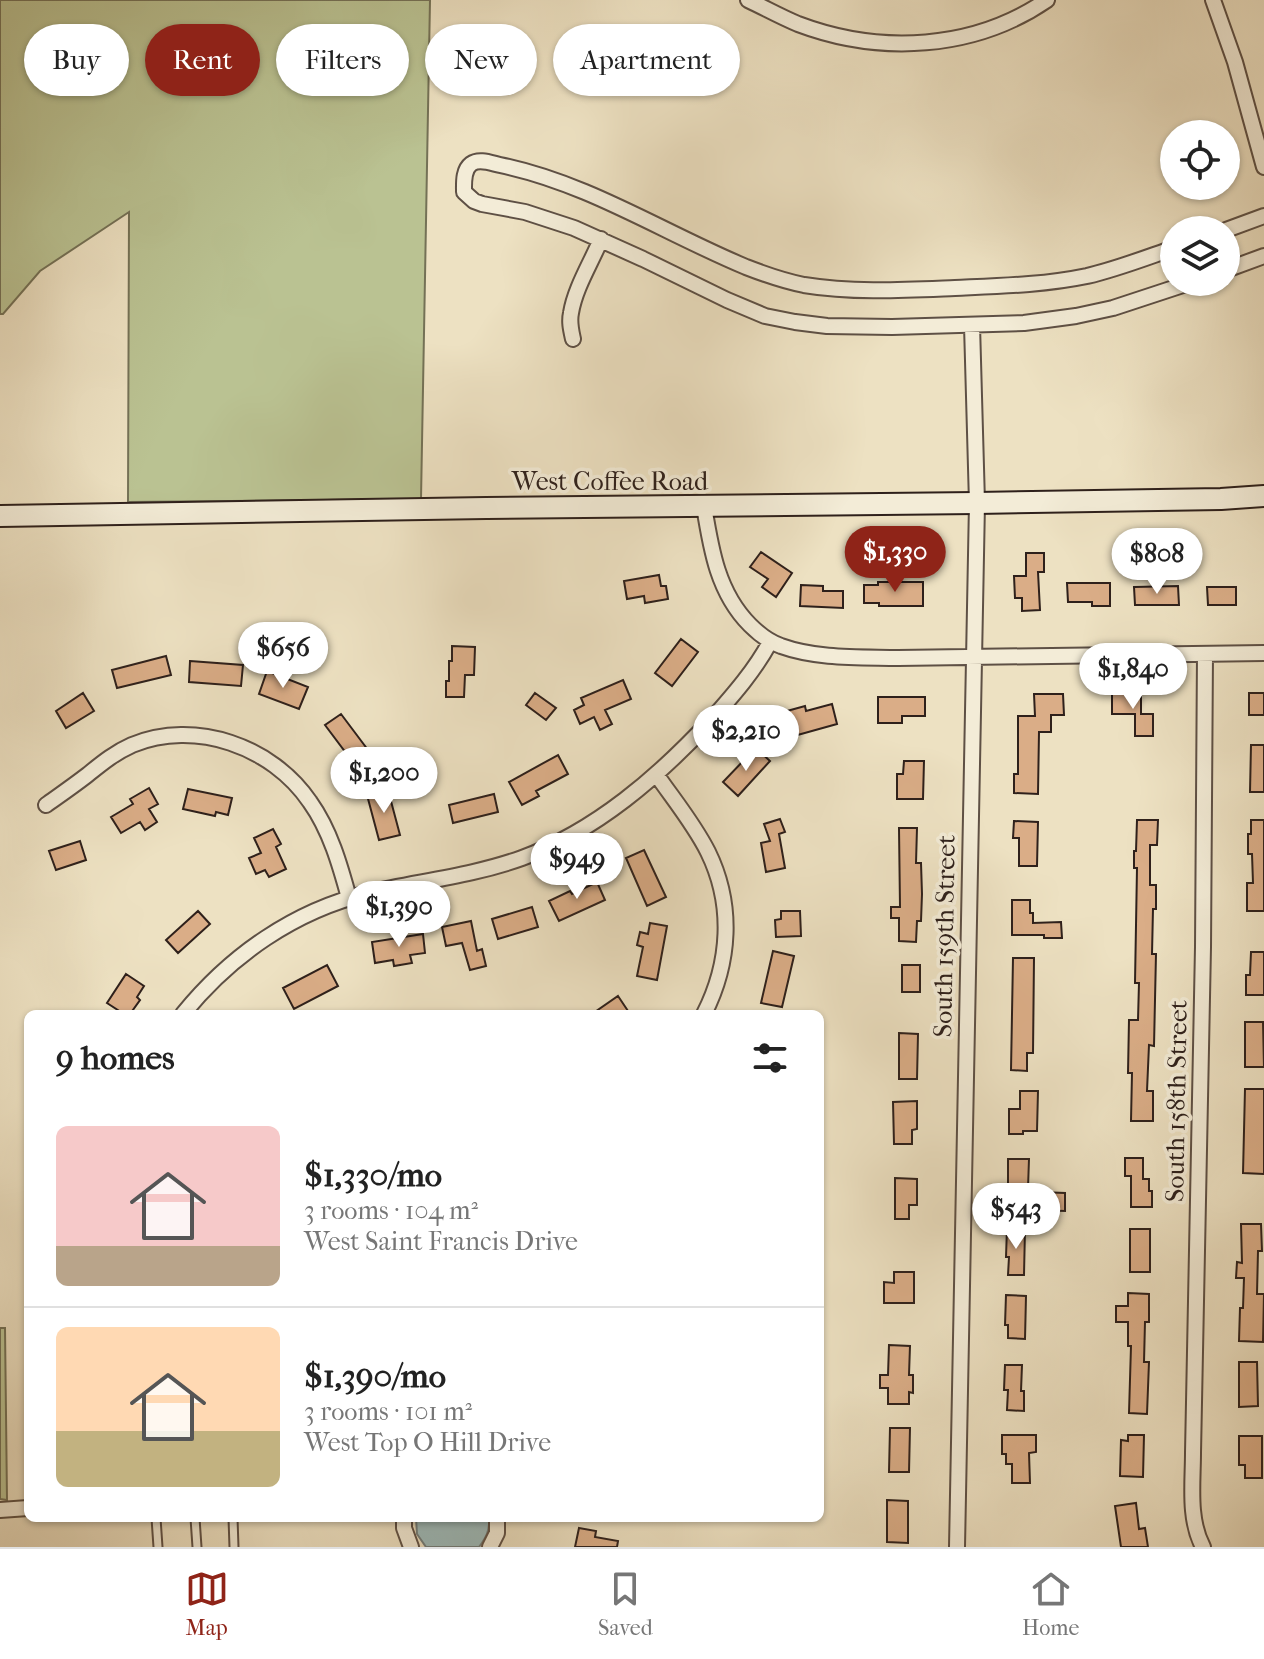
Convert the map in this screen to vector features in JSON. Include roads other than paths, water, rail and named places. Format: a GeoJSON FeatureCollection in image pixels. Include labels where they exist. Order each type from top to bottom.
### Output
{"type":"FeatureCollection","features":[{"type":"Feature","properties":{"kind":"street"},"geometry":{"type":"LineString","coordinates":[[748,0],[823,32],[857,40],[915,43],[952,40],[991,29],[1047,0]]}},
{"type":"Feature","properties":{"kind":"street"},"geometry":{"type":"LineString","coordinates":[[1213,0],[1235,62],[1264,167]]}},
{"type":"Feature","properties":{"kind":"street"},"geometry":{"type":"LineString","coordinates":[[1160,252],[1089,275],[1051,282],[920,290],[829,288],[801,284],[746,267],[632,212],[524,171],[482,161],[471,164],[466,171],[464,192],[474,201],[542,217],[601,239],[765,316],[827,326],[1024,323],[1113,308],[1160,293]]}},
{"type":"Feature","properties":{"kind":"street"},"geometry":{"type":"LineString","coordinates":[[1240,225],[1264,216]]}},
{"type":"Feature","properties":{"kind":"street"},"geometry":{"type":"LineString","coordinates":[[573,339],[571,312],[601,239]]}},
{"type":"Feature","properties":{"kind":"street"},"geometry":{"type":"LineString","coordinates":[[1240,265],[1264,256]]}},
{"type":"Feature","properties":{"kind":"street","name":"South 159th Street"},"geometry":{"type":"LineString","coordinates":[[957,1547],[977,503],[972,325]]}},
{"type":"Feature","properties":{"kind":"street","name":"West Coffee Road"},"geometry":{"type":"LineString","coordinates":[[0,516],[1264,499]]}},
{"type":"Feature","properties":{"kind":"street"},"geometry":{"type":"LineString","coordinates":[[704,506],[722,584],[742,617],[770,642],[802,652],[840,656],[973,657],[1264,653]]}},
{"type":"Feature","properties":{"kind":"street"},"geometry":{"type":"LineString","coordinates":[[187,1010],[219,974],[254,946],[314,911],[349,898],[463,875],[523,858],[585,827],[656,774],[689,743],[758,665],[770,642]]}},
{"type":"Feature","properties":{"kind":"street","name":"South 158th Street"},"geometry":{"type":"LineString","coordinates":[[1203,1547],[1193,1508],[1193,1453],[1203,947],[1205,654]]}},
{"type":"Feature","properties":{"kind":"street"},"geometry":{"type":"LineString","coordinates":[[46,805],[107,758],[132,745],[176,735],[215,737],[264,758],[309,800],[327,832],[349,898]]}},
{"type":"Feature","properties":{"kind":"street"},"geometry":{"type":"LineString","coordinates":[[656,774],[707,850],[721,892],[725,951],[706,1010]]}},
{"type":"Feature","properties":{"kind":"street"},"geometry":{"type":"LineString","coordinates":[[0,1510],[24,1508]]}},
{"type":"Feature","properties":{"kind":"street"},"geometry":{"type":"LineString","coordinates":[[404,1522],[411,1547]]}},
{"type":"Feature","properties":{"kind":"street"},"geometry":{"type":"LineString","coordinates":[[490,1547],[497,1533],[497,1522]]}},
{"type":"Feature","properties":{"kind":"lane"},"geometry":{"type":"LineString","coordinates":[[156,1522],[158,1547]]}},
{"type":"Feature","properties":{"kind":"lane"},"geometry":{"type":"LineString","coordinates":[[195,1522],[197,1547]]}},
{"type":"Feature","properties":{"kind":"lane"},"geometry":{"type":"LineString","coordinates":[[233,1522],[234,1547]]}},
{"type":"Feature","properties":{"kind":"water"},"geometry":{"type":"Polygon","coordinates":[[[416,1522],[489,1522],[486,1537],[479,1547],[426,1547],[417,1534],[416,1522]]]}}]}
